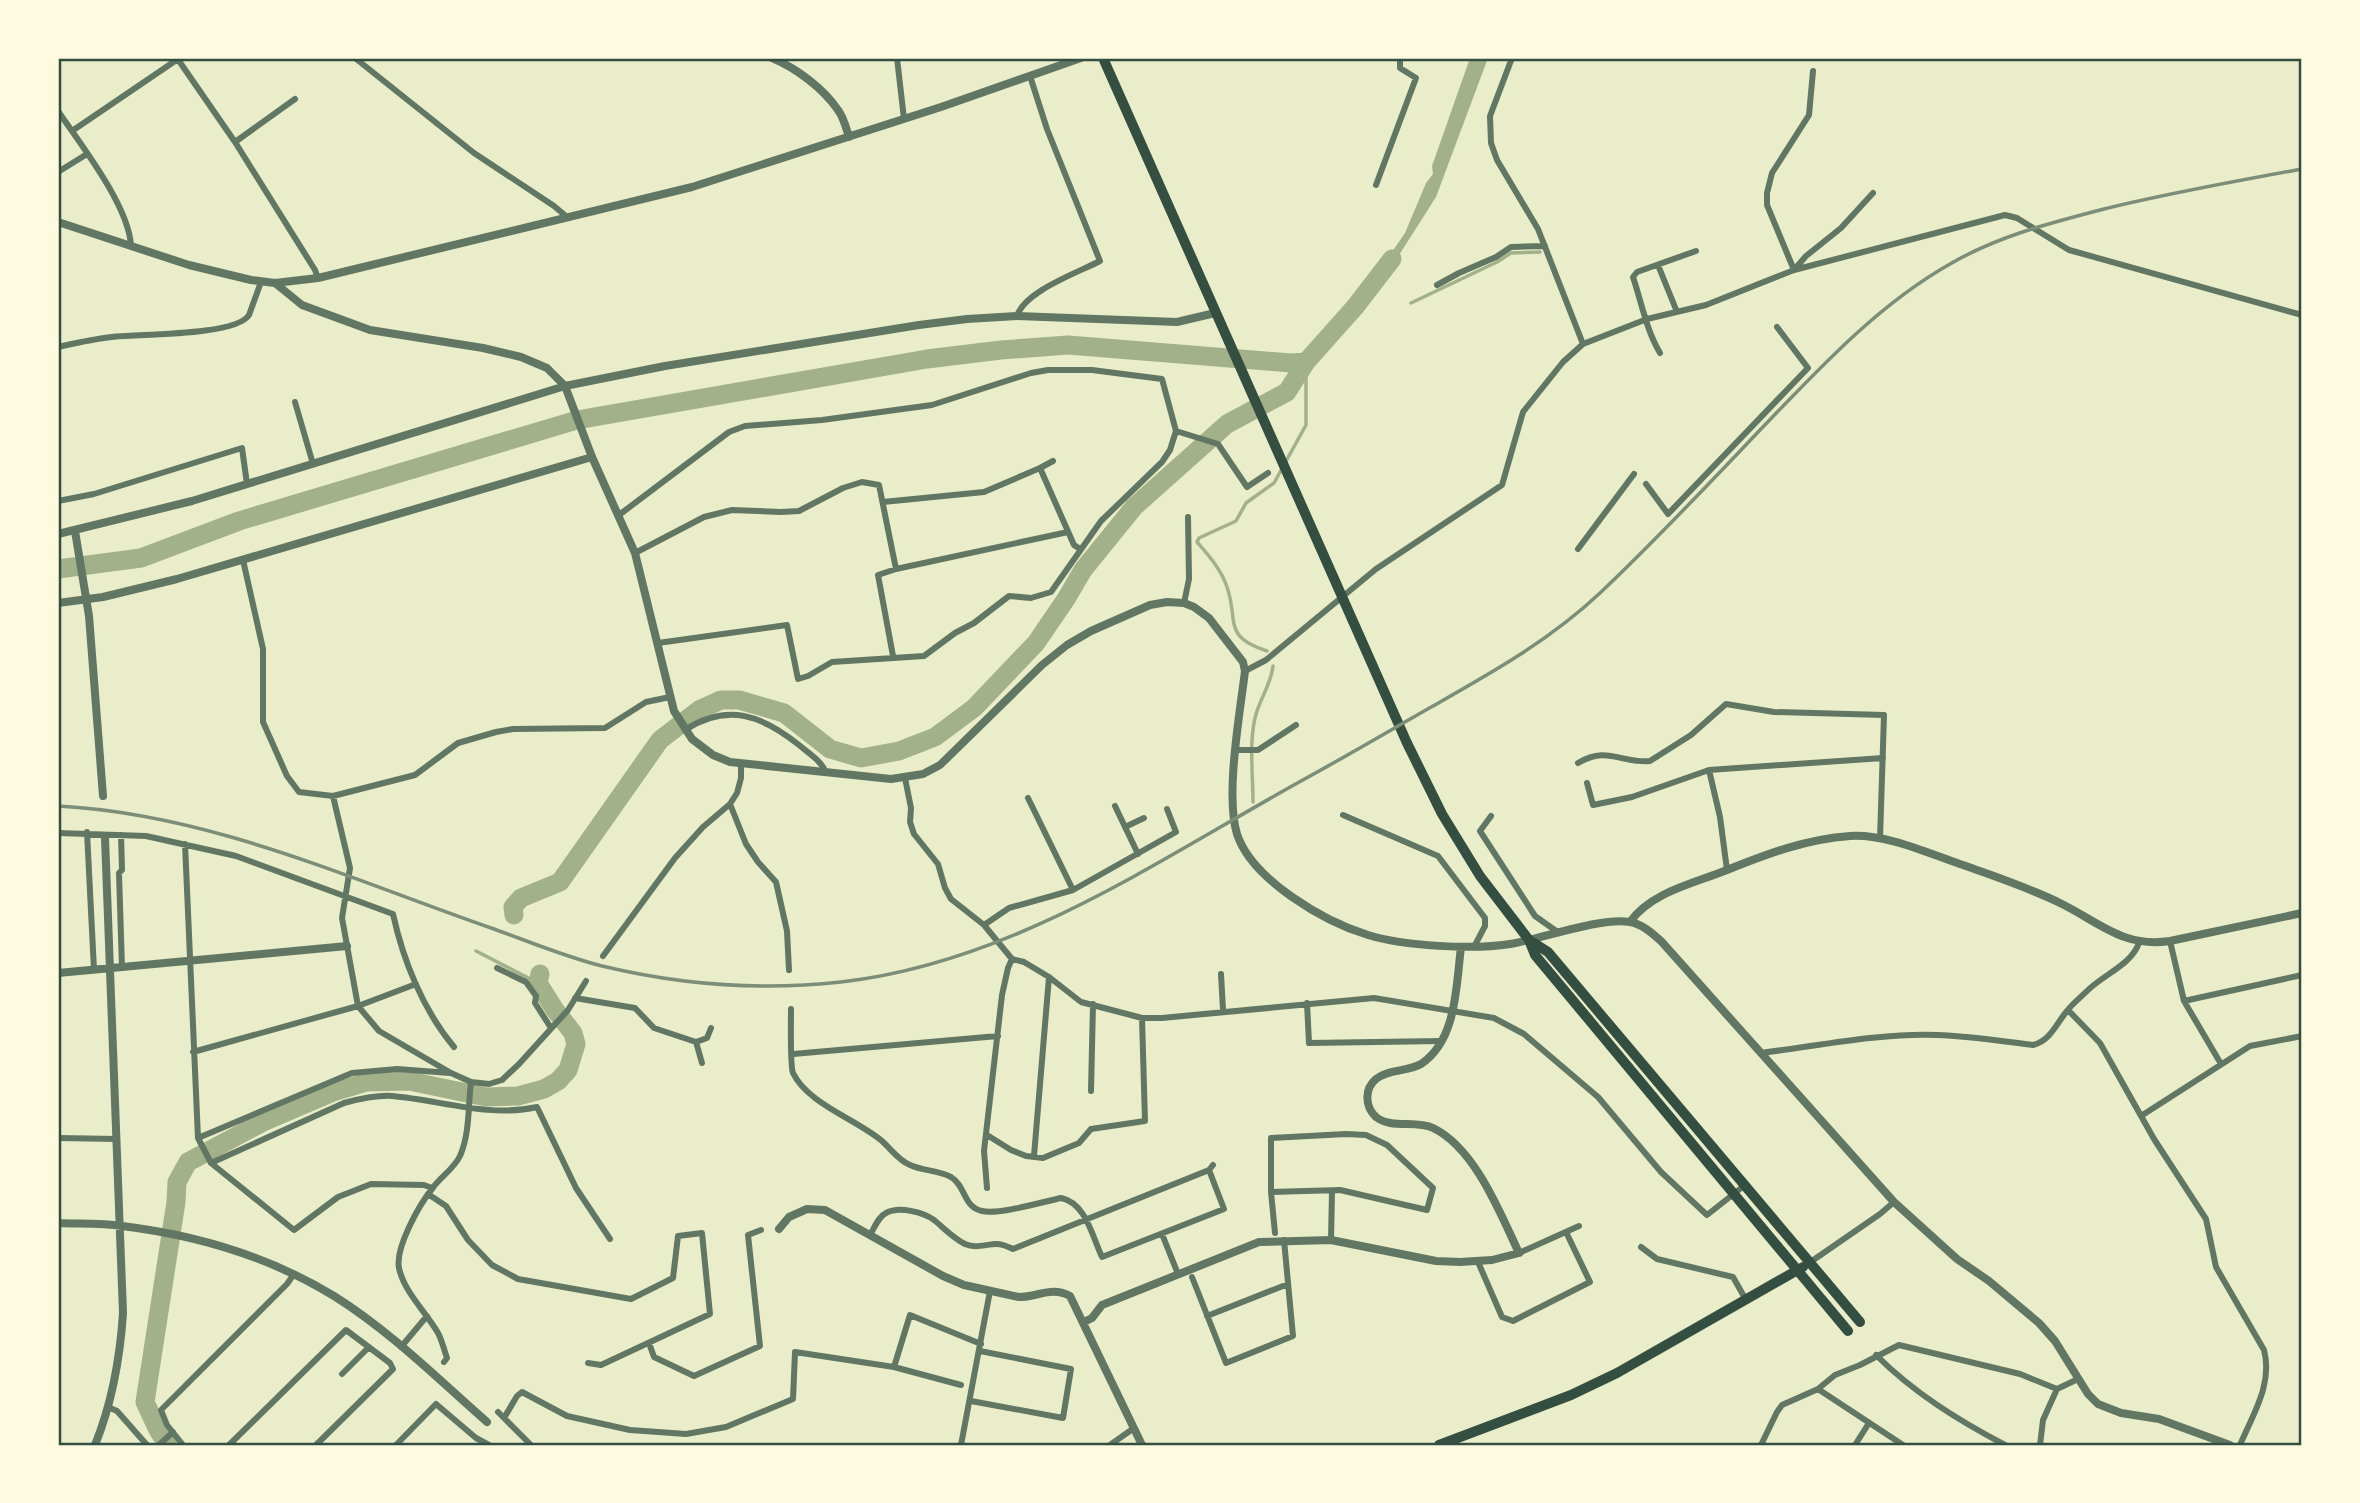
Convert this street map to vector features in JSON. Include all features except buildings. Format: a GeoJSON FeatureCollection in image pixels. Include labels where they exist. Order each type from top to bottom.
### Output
{"type":"FeatureCollection","features":[{"type":"Feature","properties":{"kind":"main road"},"geometry":{"type":"LineString","coordinates":[[1103,58],[1407,743],[1442,814],[1480,876],[1529,940],[1535,956],[1848,1331]]}},
{"type":"Feature","properties":{"kind":"main road"},"geometry":{"type":"LineString","coordinates":[[1529,940],[1548,952],[1860,1321]]}},
{"type":"Feature","properties":{"kind":"main road"},"geometry":{"type":"LineString","coordinates":[[1438,1445],[1571,1395],[1617,1373],[1809,1263]]}},
{"type":"Feature","properties":{"kind":"street"},"geometry":{"type":"LineString","coordinates":[[72,131],[178,58],[235,142],[318,278]]}},
{"type":"Feature","properties":{"kind":"street"},"geometry":{"type":"LineString","coordinates":[[355,58],[474,153],[554,206],[567,218]]}},
{"type":"Feature","properties":{"kind":"street"},"geometry":{"type":"LineString","coordinates":[[772,58],[800,73],[839,110],[849,137]]}},
{"type":"Feature","properties":{"kind":"street"},"geometry":{"type":"LineString","coordinates":[[897,58],[904,119]]}},
{"type":"Feature","properties":{"kind":"street"},"geometry":{"type":"LineString","coordinates":[[58,222],[188,265],[261,282],[318,278],[692,187],[904,119],[1081,58]]}},
{"type":"Feature","properties":{"kind":"street"},"geometry":{"type":"LineString","coordinates":[[1376,185],[1416,78],[1400,68],[1400,58]]}},
{"type":"Feature","properties":{"kind":"street"},"geometry":{"type":"LineString","coordinates":[[1512,58],[1490,116],[1491,144],[1497,160],[1545,246],[1583,344]]}},
{"type":"Feature","properties":{"kind":"street"},"geometry":{"type":"LineString","coordinates":[[1794,270],[1768,205],[1767,193],[1772,173],[1809,115],[1813,71]]}},
{"type":"Feature","properties":{"kind":"street"},"geometry":{"type":"LineString","coordinates":[[1017,316],[1019,310],[1035,294],[1100,261],[1047,129],[1030,76]]}},
{"type":"Feature","properties":{"kind":"street"},"geometry":{"type":"LineString","coordinates":[[235,142],[295,99]]}},
{"type":"Feature","properties":{"kind":"street"},"geometry":{"type":"LineString","coordinates":[[58,111],[123,213],[130,232],[131,246]]}},
{"type":"Feature","properties":{"kind":"street"},"geometry":{"type":"LineString","coordinates":[[58,172],[87,155]]}},
{"type":"Feature","properties":{"kind":"street"},"geometry":{"type":"LineString","coordinates":[[1794,270],[1806,256],[1841,228],[1873,193]]}},
{"type":"Feature","properties":{"kind":"street"},"geometry":{"type":"LineString","coordinates":[[1245,671],[1266,660],[1376,569],[1502,485],[1523,412],[1563,362],[1583,344],[1647,319],[1706,305],[1794,270],[2005,215],[2017,218],[2069,250],[2302,316]]}},
{"type":"Feature","properties":{"kind":"street"},"geometry":{"type":"LineString","coordinates":[[1437,285],[1511,247],[1545,246]]}},
{"type":"Feature","properties":{"kind":"street"},"geometry":{"type":"LineString","coordinates":[[1660,353],[1647,330],[1647,319],[1633,276],[1637,272],[1696,251]]}},
{"type":"Feature","properties":{"kind":"street"},"geometry":{"type":"LineString","coordinates":[[1658,265],[1677,312]]}},
{"type":"Feature","properties":{"kind":"street"},"geometry":{"type":"LineString","coordinates":[[58,347],[113,337],[194,332],[239,324],[249,315],[261,282]]}},
{"type":"Feature","properties":{"kind":"street"},"geometry":{"type":"LineString","coordinates":[[275,283],[302,305],[370,330],[522,356],[547,368],[566,388],[591,455],[635,553],[674,711],[698,745],[713,755],[741,763],[826,772],[905,778],[923,774],[940,765],[1042,664],[1067,645],[1091,631],[1150,605],[1184,603],[1209,618],[1239,654],[1245,671],[1236,750],[1233,811],[1238,835],[1246,851],[1279,887],[1308,907],[1368,935],[1461,947],[1509,944],[1606,923],[1630,922],[1646,928],[1661,941],[1894,1202],[1958,1259],[2039,1323],[2055,1341],[2088,1394],[2108,1410],[2160,1419],[2230,1445]]}},
{"type":"Feature","properties":{"kind":"street"},"geometry":{"type":"LineString","coordinates":[[58,534],[76,536],[566,388],[665,366],[919,325],[1017,316],[1177,322],[1215,313]]}},
{"type":"Feature","properties":{"kind":"street"},"geometry":{"type":"LineString","coordinates":[[1646,484],[1668,514],[1808,368],[1777,327]]}},
{"type":"Feature","properties":{"kind":"street"},"geometry":{"type":"LineString","coordinates":[[619,515],[729,432],[745,426],[822,420],[932,405],[1048,370],[1092,370],[1162,379],[1176,431],[1170,450],[1162,462],[1101,521],[1051,592],[1031,598],[1009,596],[924,656],[832,662],[798,679],[787,625],[658,643]]}},
{"type":"Feature","properties":{"kind":"street"},"geometry":{"type":"LineString","coordinates":[[295,402],[313,464]]}},
{"type":"Feature","properties":{"kind":"street"},"geometry":{"type":"LineString","coordinates":[[1176,431],[1218,444],[1247,487],[1268,473]]}},
{"type":"Feature","properties":{"kind":"street"},"geometry":{"type":"LineString","coordinates":[[58,501],[94,494],[242,447],[247,484]]}},
{"type":"Feature","properties":{"kind":"street"},"geometry":{"type":"LineString","coordinates":[[58,603],[87,600],[148,587],[591,455]]}},
{"type":"Feature","properties":{"kind":"street"},"geometry":{"type":"LineString","coordinates":[[883,502],[984,492],[1053,461]]}},
{"type":"Feature","properties":{"kind":"street"},"geometry":{"type":"LineString","coordinates":[[1040,468],[1074,545],[1080,549]]}},
{"type":"Feature","properties":{"kind":"street"},"geometry":{"type":"LineString","coordinates":[[1578,549],[1634,474]]}},
{"type":"Feature","properties":{"kind":"street"},"geometry":{"type":"LineString","coordinates":[[635,553],[704,517],[732,509],[781,512],[807,509],[843,488],[862,482],[879,485],[896,569]]}},
{"type":"Feature","properties":{"kind":"street"},"geometry":{"type":"LineString","coordinates":[[1184,603],[1189,579],[1188,517]]}},
{"type":"Feature","properties":{"kind":"street"},"geometry":{"type":"LineString","coordinates":[[893,656],[878,575],[1068,532]]}},
{"type":"Feature","properties":{"kind":"street"},"geometry":{"type":"LineString","coordinates":[[76,536],[87,600],[103,796]]}},
{"type":"Feature","properties":{"kind":"street"},"geometry":{"type":"LineString","coordinates":[[243,560],[261,635],[261,701],[265,730],[295,789],[306,794],[333,796],[415,775],[458,743],[479,736],[513,729],[605,728],[646,702],[670,696]]}},
{"type":"Feature","properties":{"kind":"street"},"geometry":{"type":"LineString","coordinates":[[1578,763],[1591,755],[1604,754],[1650,761],[1691,735],[1726,704],[1774,712],[1884,715],[1880,839]]}},
{"type":"Feature","properties":{"kind":"street"},"geometry":{"type":"LineString","coordinates":[[685,730],[714,716],[761,719],[821,762],[826,772]]}},
{"type":"Feature","properties":{"kind":"street"},"geometry":{"type":"LineString","coordinates":[[1236,750],[1258,750],[1296,725]]}},
{"type":"Feature","properties":{"kind":"street"},"geometry":{"type":"LineString","coordinates":[[1587,783],[1593,804],[1632,797],[1709,770],[1883,758]]}},
{"type":"Feature","properties":{"kind":"street"},"geometry":{"type":"LineString","coordinates":[[604,956],[675,858],[703,827],[730,804],[740,787],[741,763]]}},
{"type":"Feature","properties":{"kind":"street"},"geometry":{"type":"LineString","coordinates":[[1709,770],[1720,817],[1727,870]]}},
{"type":"Feature","properties":{"kind":"street"},"geometry":{"type":"LineString","coordinates":[[905,778],[914,834],[938,864],[951,898],[984,925],[1012,959],[1024,962],[1082,1002],[1142,1018],[1374,998],[1494,1018],[1524,1034],[1598,1097],[1661,1172],[1707,1215],[1745,1185]]}},
{"type":"Feature","properties":{"kind":"street"},"geometry":{"type":"LineString","coordinates":[[333,796],[350,868],[342,918],[358,1006],[379,1031],[452,1073],[471,1082],[489,1084],[502,1080],[553,1026],[568,1010],[586,981]]}},
{"type":"Feature","properties":{"kind":"street"},"geometry":{"type":"LineString","coordinates":[[1028,798],[1073,890]]}},
{"type":"Feature","properties":{"kind":"street"},"geometry":{"type":"LineString","coordinates":[[730,804],[746,844],[776,882],[787,931],[789,970]]}},
{"type":"Feature","properties":{"kind":"street"},"geometry":{"type":"LineString","coordinates":[[1115,806],[1138,854]]}},
{"type":"Feature","properties":{"kind":"street"},"geometry":{"type":"LineString","coordinates":[[984,925],[1009,908],[1073,890],[1176,832],[1167,809]]}},
{"type":"Feature","properties":{"kind":"street"},"geometry":{"type":"LineString","coordinates":[[1343,815],[1438,856],[1485,918],[1485,926],[1474,947]]}},
{"type":"Feature","properties":{"kind":"street"},"geometry":{"type":"LineString","coordinates":[[1491,816],[1480,831],[1490,850],[1535,916],[1559,933]]}},
{"type":"Feature","properties":{"kind":"street"},"geometry":{"type":"LineString","coordinates":[[1125,827],[1144,818]]}},
{"type":"Feature","properties":{"kind":"street"},"geometry":{"type":"LineString","coordinates":[[87,832],[94,970]]}},
{"type":"Feature","properties":{"kind":"street"},"geometry":{"type":"LineString","coordinates":[[58,833],[146,836],[236,856],[393,914],[416,984],[442,1033],[454,1047]]}},
{"type":"Feature","properties":{"kind":"street"},"geometry":{"type":"LineString","coordinates":[[121,835],[119,873],[122,968]]}},
{"type":"Feature","properties":{"kind":"street"},"geometry":{"type":"LineString","coordinates":[[1630,922],[1637,912],[1651,901],[1791,845],[1853,836],[1908,846],[2030,890],[2119,936],[2139,943],[2170,941],[2302,913]]}},
{"type":"Feature","properties":{"kind":"street"},"geometry":{"type":"LineString","coordinates":[[94,1445],[108,1407],[120,1349],[123,1313],[122,1226],[105,838]]}},
{"type":"Feature","properties":{"kind":"street"},"geometry":{"type":"LineString","coordinates":[[185,844],[198,1140],[210,1162],[294,1230],[338,1197],[371,1184],[424,1185],[446,1206],[468,1240],[492,1265],[518,1279],[631,1299],[673,1278],[678,1236],[702,1233],[710,1314],[601,1365],[588,1363]]}},
{"type":"Feature","properties":{"kind":"street"},"geometry":{"type":"LineString","coordinates":[[2170,941],[2184,1001],[2221,1064]]}},
{"type":"Feature","properties":{"kind":"street"},"geometry":{"type":"LineString","coordinates":[[1760,1053],[1890,1037],[1934,1035],[2033,1045],[2041,1043],[2050,1035],[2067,1010],[2104,976],[2134,956],[2139,943]]}},
{"type":"Feature","properties":{"kind":"street"},"geometry":{"type":"LineString","coordinates":[[58,973],[347,946]]}},
{"type":"Feature","properties":{"kind":"street"},"geometry":{"type":"LineString","coordinates":[[1461,947],[1452,1012],[1436,1051],[1418,1065],[1387,1073],[1376,1079],[1368,1094],[1368,1106],[1375,1116],[1384,1121],[1424,1125],[1435,1129],[1472,1162],[1483,1178],[1519,1253]]}},
{"type":"Feature","properties":{"kind":"street"},"geometry":{"type":"LineString","coordinates":[[987,1188],[984,1151],[1002,995],[1012,959]]}},
{"type":"Feature","properties":{"kind":"street"},"geometry":{"type":"LineString","coordinates":[[497,968],[526,982],[553,1026]]}},
{"type":"Feature","properties":{"kind":"street"},"geometry":{"type":"LineString","coordinates":[[1221,974],[1223,1010]]}},
{"type":"Feature","properties":{"kind":"street"},"geometry":{"type":"LineString","coordinates":[[2184,1001],[2302,975]]}},
{"type":"Feature","properties":{"kind":"street"},"geometry":{"type":"LineString","coordinates":[[1034,1156],[1048,977]]}},
{"type":"Feature","properties":{"kind":"street"},"geometry":{"type":"LineString","coordinates":[[193,1052],[358,1006],[416,984]]}},
{"type":"Feature","properties":{"kind":"street"},"geometry":{"type":"LineString","coordinates":[[575,998],[635,1008],[654,1028],[696,1042],[707,1038],[711,1028]]}},
{"type":"Feature","properties":{"kind":"street"},"geometry":{"type":"LineString","coordinates":[[1307,1003],[1309,1043],[1441,1041]]}},
{"type":"Feature","properties":{"kind":"street"},"geometry":{"type":"LineString","coordinates":[[1091,1091],[1093,1004]]}},
{"type":"Feature","properties":{"kind":"street"},"geometry":{"type":"LineString","coordinates":[[791,1009],[792,1071],[811,1095],[881,1140],[902,1161],[953,1178],[962,1187],[968,1202],[976,1209],[993,1212],[1061,1198],[1070,1200],[1077,1205],[1085,1219],[1101,1257],[1224,1209],[1211,1167],[1085,1219],[1013,1249],[999,1244],[983,1247],[966,1245],[934,1220],[922,1214],[905,1211],[888,1212],[879,1219],[870,1235]]}},
{"type":"Feature","properties":{"kind":"street"},"geometry":{"type":"LineString","coordinates":[[2067,1010],[2100,1043],[2154,1139],[2206,1219],[2216,1267],[2264,1350],[2268,1365],[2263,1393],[2240,1445]]}},
{"type":"Feature","properties":{"kind":"street"},"geometry":{"type":"LineString","coordinates":[[987,1135],[1012,1150],[1043,1158],[1079,1143],[1091,1129],[1145,1121],[1142,1018]]}},
{"type":"Feature","properties":{"kind":"street"},"geometry":{"type":"LineString","coordinates":[[2141,1116],[2250,1046],[2302,1036]]}},
{"type":"Feature","properties":{"kind":"street"},"geometry":{"type":"LineString","coordinates":[[793,1054],[998,1037]]}},
{"type":"Feature","properties":{"kind":"street"},"geometry":{"type":"LineString","coordinates":[[696,1042],[702,1063]]}},
{"type":"Feature","properties":{"kind":"street"},"geometry":{"type":"LineString","coordinates":[[198,1140],[352,1073],[397,1069],[452,1073]]}},
{"type":"Feature","properties":{"kind":"street"},"geometry":{"type":"LineString","coordinates":[[444,1362],[447,1358],[439,1334],[406,1284],[398,1262],[417,1212],[430,1191],[460,1156],[471,1082]]}},
{"type":"Feature","properties":{"kind":"street"},"geometry":{"type":"LineString","coordinates":[[210,1162],[344,1103],[366,1098],[390,1096],[519,1111],[537,1107],[576,1188],[610,1239]]}},
{"type":"Feature","properties":{"kind":"street"},"geometry":{"type":"LineString","coordinates":[[1272,1192],[1340,1191],[1427,1210],[1433,1188],[1387,1145],[1366,1135],[1272,1138],[1272,1192],[1275,1233]]}},
{"type":"Feature","properties":{"kind":"street"},"geometry":{"type":"LineString","coordinates":[[58,1138],[117,1139]]}},
{"type":"Feature","properties":{"kind":"street"},"geometry":{"type":"LineString","coordinates":[[1331,1240],[1332,1191]]}},
{"type":"Feature","properties":{"kind":"street"},"geometry":{"type":"LineString","coordinates":[[1809,1263],[1894,1202]]}},
{"type":"Feature","properties":{"kind":"street"},"geometry":{"type":"LineString","coordinates":[[779,1229],[789,1217],[807,1209],[825,1210],[964,1285],[1028,1297],[1048,1291],[1058,1291],[1070,1296],[1142,1445]]}},
{"type":"Feature","properties":{"kind":"street"},"geometry":{"type":"LineString","coordinates":[[58,1223],[122,1226],[187,1238],[245,1254],[294,1274],[335,1297],[401,1347],[487,1422]]}},
{"type":"Feature","properties":{"kind":"street"},"geometry":{"type":"LineString","coordinates":[[1084,1322],[1092,1318],[1102,1305],[1259,1242],[1331,1240],[1436,1261],[1478,1262],[1519,1253],[1579,1226]]}},
{"type":"Feature","properties":{"kind":"street"},"geometry":{"type":"LineString","coordinates":[[649,1343],[654,1357],[694,1377],[760,1346],[748,1235],[761,1230]]}},
{"type":"Feature","properties":{"kind":"street"},"geometry":{"type":"LineString","coordinates":[[1478,1262],[1502,1317],[1513,1321],[1590,1282],[1566,1232]]}},
{"type":"Feature","properties":{"kind":"street"},"geometry":{"type":"LineString","coordinates":[[1162,1234],[1178,1275]]}},
{"type":"Feature","properties":{"kind":"street"},"geometry":{"type":"LineString","coordinates":[[1192,1277],[1226,1363],[1282,1341],[1293,1336],[1284,1240]]}},
{"type":"Feature","properties":{"kind":"street"},"geometry":{"type":"LineString","coordinates":[[1641,1247],[1657,1259],[1733,1276],[1746,1300]]}},
{"type":"Feature","properties":{"kind":"street"},"geometry":{"type":"LineString","coordinates":[[183,1445],[167,1425],[161,1410],[288,1284],[294,1274]]}},
{"type":"Feature","properties":{"kind":"street"},"geometry":{"type":"LineString","coordinates":[[1207,1316],[1288,1284]]}},
{"type":"Feature","properties":{"kind":"street"},"geometry":{"type":"LineString","coordinates":[[961,1445],[990,1291]]}},
{"type":"Feature","properties":{"kind":"street"},"geometry":{"type":"LineString","coordinates":[[894,1367],[910,1315],[981,1348],[1071,1369],[1063,1418],[971,1401]]}},
{"type":"Feature","properties":{"kind":"street"},"geometry":{"type":"LineString","coordinates":[[401,1347],[427,1316]]}},
{"type":"Feature","properties":{"kind":"street"},"geometry":{"type":"LineString","coordinates":[[229,1445],[346,1329],[393,1369],[316,1445]]}},
{"type":"Feature","properties":{"kind":"street"},"geometry":{"type":"LineString","coordinates":[[1762,1445],[1783,1405],[1818,1389],[1835,1375],[1899,1345],[2020,1374],[2057,1389]]}},
{"type":"Feature","properties":{"kind":"street"},"geometry":{"type":"LineString","coordinates":[[342,1374],[369,1347]]}},
{"type":"Feature","properties":{"kind":"street"},"geometry":{"type":"LineString","coordinates":[[504,1418],[522,1392],[567,1416],[630,1430],[686,1434],[726,1427],[793,1399],[794,1352],[894,1367],[961,1385]]}},
{"type":"Feature","properties":{"kind":"street"},"geometry":{"type":"LineString","coordinates":[[1876,1355],[1900,1379],[1954,1418],[2005,1445]]}},
{"type":"Feature","properties":{"kind":"street"},"geometry":{"type":"LineString","coordinates":[[2040,1445],[2043,1420],[2057,1389],[2078,1379]]}},
{"type":"Feature","properties":{"kind":"street"},"geometry":{"type":"LineString","coordinates":[[1818,1389],[1903,1445]]}},
{"type":"Feature","properties":{"kind":"street"},"geometry":{"type":"LineString","coordinates":[[396,1445],[436,1404],[477,1443],[489,1445]]}},
{"type":"Feature","properties":{"kind":"street"},"geometry":{"type":"LineString","coordinates":[[108,1407],[117,1412],[147,1445]]}},
{"type":"Feature","properties":{"kind":"street"},"geometry":{"type":"LineString","coordinates":[[498,1412],[529,1445]]}},
{"type":"Feature","properties":{"kind":"street"},"geometry":{"type":"LineString","coordinates":[[1854,1445],[1869,1423]]}},
{"type":"Feature","properties":{"kind":"street"},"geometry":{"type":"LineString","coordinates":[[1111,1445],[1134,1428]]}},
{"type":"Feature","properties":{"kind":"street"},"geometry":{"type":"LineString","coordinates":[[159,1445],[173,1432]]}},
{"type":"Feature","properties":{"kind":"shaded area"},"geometry":{"type":"Polygon","coordinates":[[[1470,58],[1488,58],[1436,197],[1380,285],[1374,278],[1405,233],[1426,183],[1433,174],[1432,166],[1470,58]]]}},
{"type":"Feature","properties":{"kind":"waterway"},"geometry":{"type":"LineString","coordinates":[[1411,303],[1511,253],[1540,252]]}},
{"type":"Feature","properties":{"kind":"waterway"},"geometry":{"type":"LineString","coordinates":[[514,915],[513,907],[521,898],[560,882],[660,740],[699,710],[721,700],[739,700],[784,713],[830,749],[861,758],[899,751],[935,737],[974,708],[1036,643],[1083,570],[1134,507],[1227,424],[1287,392],[1306,362],[1355,307],[1392,259]]}},
{"type":"Feature","properties":{"kind":"waterway"},"geometry":{"type":"LineString","coordinates":[[58,569],[141,558],[239,521],[577,420],[927,359],[1068,345],[1306,362]]}},
{"type":"Feature","properties":{"kind":"waterway"},"geometry":{"type":"LineString","coordinates":[[1267,651],[1243,640],[1238,633],[1224,580],[1197,542],[1199,538],[1236,521],[1246,503],[1274,483],[1306,425],[1306,362]]}},
{"type":"Feature","properties":{"kind":"waterway"},"geometry":{"type":"LineString","coordinates":[[1253,802],[1253,728],[1273,666]]}},
{"type":"Feature","properties":{"kind":"waterway"},"geometry":{"type":"LineString","coordinates":[[476,951],[538,983]]}},
{"type":"Feature","properties":{"kind":"waterway"},"geometry":{"type":"LineString","coordinates":[[168,1445],[145,1402],[177,1182],[188,1162],[263,1122],[333,1092],[367,1082],[409,1081],[486,1097],[518,1096],[544,1089],[558,1081],[568,1070],[576,1044],[573,1033],[538,983],[540,974]]}},
{"type":"Feature","properties":{"kind":"railway"},"geometry":{"type":"LineString","coordinates":[[58,806],[115,812],[226,836],[280,852],[562,954],[602,966],[661,978],[751,986],[811,985],[904,971],[964,954],[1080,905],[1136,875],[1499,668],[1541,640],[1581,610],[1621,573],[1849,340],[1897,299],[1950,264],[2025,231],[2104,209],[2302,169]]}}]}
